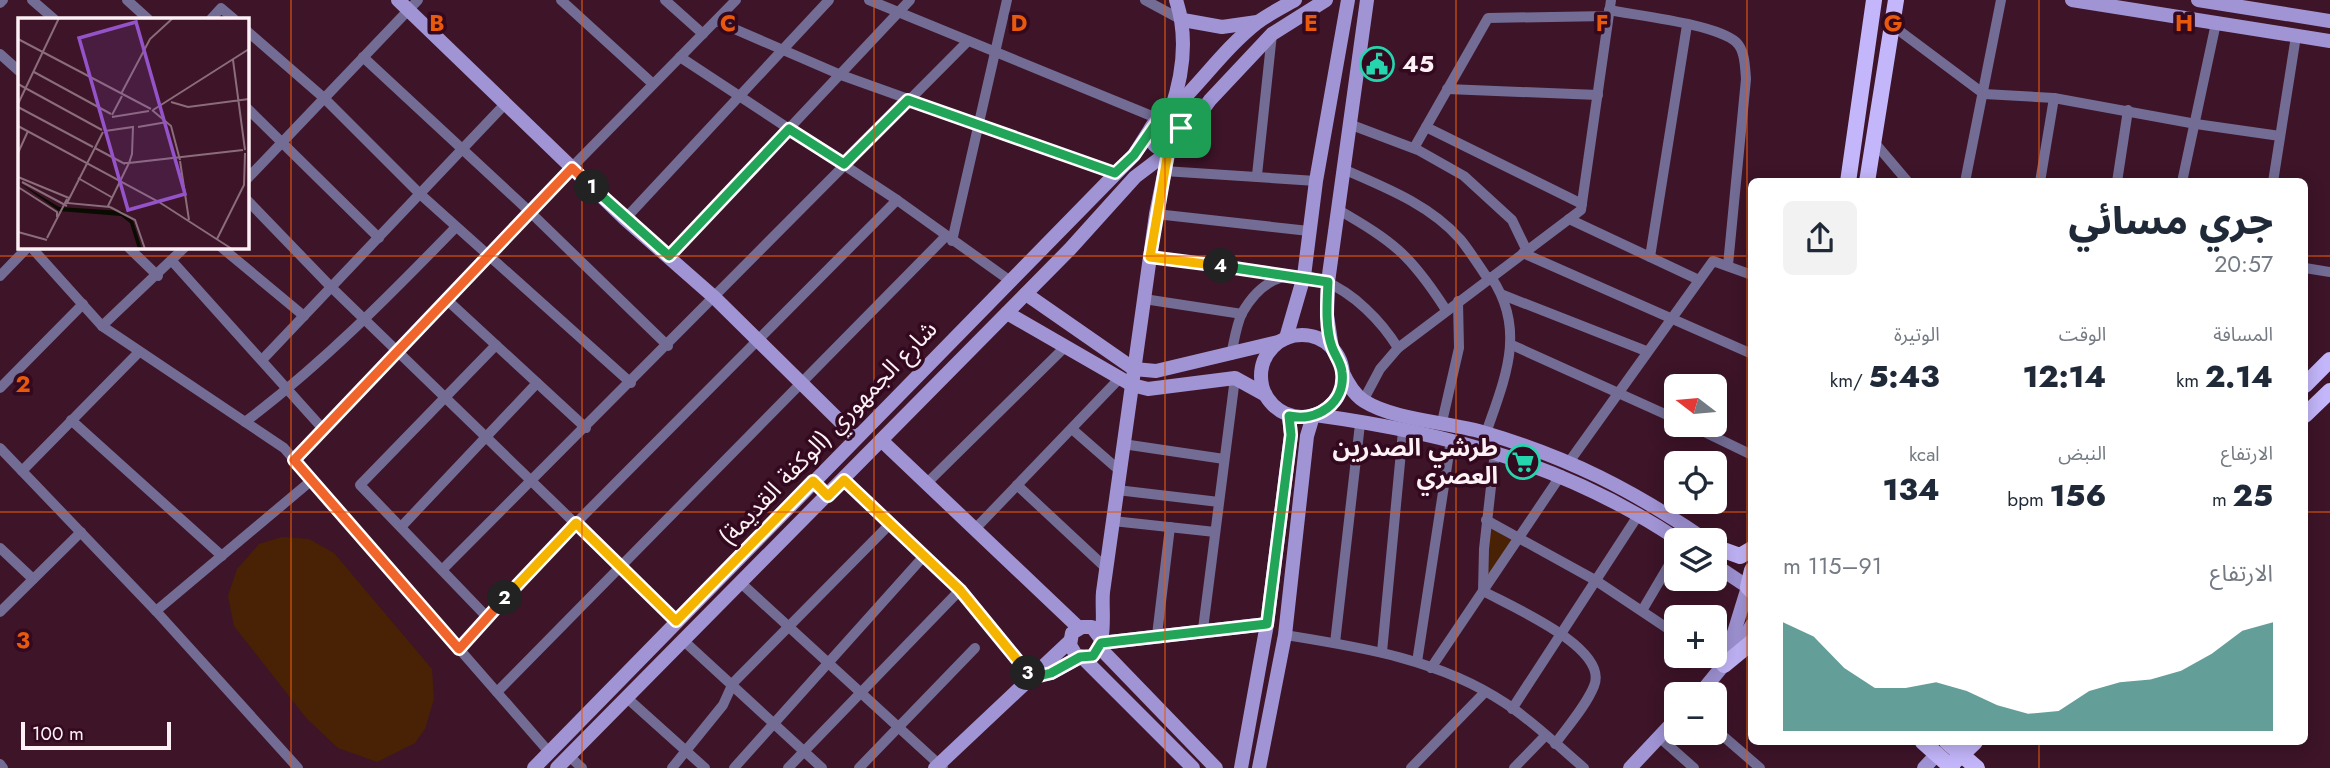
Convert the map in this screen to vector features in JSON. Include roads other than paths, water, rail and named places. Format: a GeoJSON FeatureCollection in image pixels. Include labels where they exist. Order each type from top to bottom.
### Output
{"type":"FeatureCollection","features":[{"type":"Feature","properties":{"kind":"main road"},"geometry":{"type":"LineString","coordinates":[[1849,178],[1874,0]]}},
{"type":"Feature","properties":{"kind":"main road"},"geometry":{"type":"LineString","coordinates":[[1868,178],[1897,1]]}},
{"type":"Feature","properties":{"kind":"main road"},"geometry":{"type":"LineString","coordinates":[[1871,31],[1880,40],[1889,39],[1892,29]]}},
{"type":"Feature","properties":{"kind":"main road"},"geometry":{"type":"LineString","coordinates":[[2308,382],[2330,360]]}},
{"type":"Feature","properties":{"kind":"main road"},"geometry":{"type":"LineString","coordinates":[[2308,412],[2330,391]]}},
{"type":"Feature","properties":{"kind":"main road"},"geometry":{"type":"LineString","coordinates":[[1727,551],[1740,556],[1748,551]]}},
{"type":"Feature","properties":{"kind":"main road"},"geometry":{"type":"LineString","coordinates":[[1727,663],[1748,645]]}},
{"type":"Feature","properties":{"kind":"main road"},"geometry":{"type":"LineString","coordinates":[[1945,745],[1953,764]]}},
{"type":"Feature","properties":{"kind":"main road"},"geometry":{"type":"LineString","coordinates":[[1953,764],[1972,745]]}},
{"type":"Feature","properties":{"kind":"main road"},"geometry":{"type":"LineString","coordinates":[[1953,764],[1977,768]]}},
{"type":"Feature","properties":{"kind":"street"},"geometry":{"type":"LineString","coordinates":[[32,0],[53,18]]}},
{"type":"Feature","properties":{"kind":"street"},"geometry":{"type":"LineString","coordinates":[[127,0],[147,18]]}},
{"type":"Feature","properties":{"kind":"street"},"geometry":{"type":"LineString","coordinates":[[561,0],[653,84]]}},
{"type":"Feature","properties":{"kind":"street"},"geometry":{"type":"LineString","coordinates":[[665,0],[703,34]]}},
{"type":"Feature","properties":{"kind":"street"},"geometry":{"type":"LineString","coordinates":[[294,460],[529,211],[736,0]]}},
{"type":"Feature","properties":{"kind":"street"},"geometry":{"type":"LineString","coordinates":[[625,219],[829,0]]}},
{"type":"Feature","properties":{"kind":"street"},"geometry":{"type":"LineString","coordinates":[[869,0],[1181,128],[1164,171],[1134,369],[1125,382],[1072,429],[975,529]]}},
{"type":"Feature","properties":{"kind":"street"},"geometry":{"type":"LineString","coordinates":[[669,256],[910,0]]}},
{"type":"Feature","properties":{"kind":"street"},"geometry":{"type":"LineString","coordinates":[[497,692],[801,382],[949,238],[1007,0]]}},
{"type":"Feature","properties":{"kind":"street"},"geometry":{"type":"LineString","coordinates":[[1145,0],[1183,20],[1222,27],[1259,21]]}},
{"type":"Feature","properties":{"kind":"street"},"geometry":{"type":"LineString","coordinates":[[1172,148],[1155,146],[1184,46],[1183,20],[1176,0]]}},
{"type":"Feature","properties":{"kind":"street"},"geometry":{"type":"LineString","coordinates":[[1162,119],[1259,21],[1295,0]]}},
{"type":"Feature","properties":{"kind":"street"},"geometry":{"type":"LineString","coordinates":[[1172,148],[1210,100],[1272,34],[1326,0]]}},
{"type":"Feature","properties":{"kind":"street"},"geometry":{"type":"LineString","coordinates":[[1348,0],[1316,181],[1304,276],[1282,340],[1263,362],[1260,378],[1264,394],[1274,408],[1289,416],[1314,416],[1451,440],[1495,451],[1561,475],[1639,514],[1664,530]]}},
{"type":"Feature","properties":{"kind":"street"},"geometry":{"type":"LineString","coordinates":[[1367,0],[1328,282],[1327,314],[1332,348],[1348,383],[1363,401],[1401,414],[1486,433],[1569,462],[1649,501],[1688,528]]}},
{"type":"Feature","properties":{"kind":"street"},"geometry":{"type":"LineString","coordinates":[[1966,178],[2001,0]]}},
{"type":"Feature","properties":{"kind":"street"},"geometry":{"type":"LineString","coordinates":[[2072,0],[2330,41]]}},
{"type":"Feature","properties":{"kind":"street"},"geometry":{"type":"LineString","coordinates":[[2198,0],[2330,21]]}},
{"type":"Feature","properties":{"kind":"street"},"geometry":{"type":"LineString","coordinates":[[248,178],[363,57],[408,3],[572,168],[715,298],[856,437]]}},
{"type":"Feature","properties":{"kind":"street"},"geometry":{"type":"LineString","coordinates":[[212,18],[221,8],[233,18]]}},
{"type":"Feature","properties":{"kind":"street"},"geometry":{"type":"LineString","coordinates":[[1414,148],[1488,18],[1609,9],[1718,31],[1738,43],[1746,79],[1728,265]]}},
{"type":"Feature","properties":{"kind":"street"},"geometry":{"type":"LineString","coordinates":[[1363,401],[1380,369],[1398,348],[1581,210],[1609,9]]}},
{"type":"Feature","properties":{"kind":"street"},"geometry":{"type":"LineString","coordinates":[[2261,30],[2265,11]]}},
{"type":"Feature","properties":{"kind":"street"},"geometry":{"type":"LineString","coordinates":[[716,21],[841,75],[1115,173]]}},
{"type":"Feature","properties":{"kind":"street"},"geometry":{"type":"LineString","coordinates":[[2183,178],[2216,23]]}},
{"type":"Feature","properties":{"kind":"street"},"geometry":{"type":"LineString","coordinates":[[1650,257],[1687,25]]}},
{"type":"Feature","properties":{"kind":"street"},"geometry":{"type":"LineString","coordinates":[[1892,29],[1984,94],[2054,98],[2280,136]]}},
{"type":"Feature","properties":{"kind":"street"},"geometry":{"type":"LineString","coordinates":[[248,32],[324,98],[420,194],[631,383]]}},
{"type":"Feature","properties":{"kind":"street"},"geometry":{"type":"LineString","coordinates":[[1257,175],[1272,34]]}},
{"type":"Feature","properties":{"kind":"street"},"geometry":{"type":"LineString","coordinates":[[2274,178],[2296,36]]}},
{"type":"Feature","properties":{"kind":"street"},"geometry":{"type":"LineString","coordinates":[[442,570],[668,346],[844,164],[968,41]]}},
{"type":"Feature","properties":{"kind":"street"},"geometry":{"type":"LineString","coordinates":[[0,54],[18,70]]}},
{"type":"Feature","properties":{"kind":"street"},"geometry":{"type":"LineString","coordinates":[[363,57],[529,211],[668,346]]}},
{"type":"Feature","properties":{"kind":"street"},"geometry":{"type":"LineString","coordinates":[[680,57],[844,164],[1009,280]]}},
{"type":"Feature","properties":{"kind":"street"},"geometry":{"type":"LineString","coordinates":[[1447,89],[1598,95]]}},
{"type":"Feature","properties":{"kind":"street"},"geometry":{"type":"LineString","coordinates":[[2041,178],[2054,98]]}},
{"type":"Feature","properties":{"kind":"street"},"geometry":{"type":"LineString","coordinates":[[262,360],[506,103]]}},
{"type":"Feature","properties":{"kind":"street"},"geometry":{"type":"LineString","coordinates":[[248,109],[284,141],[379,238]]}},
{"type":"Feature","properties":{"kind":"street"},"geometry":{"type":"LineString","coordinates":[[2118,178],[2128,110]]}},
{"type":"Feature","properties":{"kind":"street","name":"شارع الجمهوري (الوكفة القديمة)"},"geometry":{"type":"LineString","coordinates":[[534,768],[1134,155],[1162,119]]}},
{"type":"Feature","properties":{"kind":"street"},"geometry":{"type":"LineString","coordinates":[[1349,124],[1414,148],[1464,176],[1513,220],[1525,252],[1748,352]]}},
{"type":"Feature","properties":{"kind":"street"},"geometry":{"type":"LineString","coordinates":[[1426,127],[1582,204]]}},
{"type":"Feature","properties":{"kind":"street"},"geometry":{"type":"LineString","coordinates":[[1874,142],[1905,178]]}},
{"type":"Feature","properties":{"kind":"street","name":"شارع الجمهوري (الوكفة القديمة)"},"geometry":{"type":"LineString","coordinates":[[557,768],[685,642],[1026,294],[1135,177],[1172,148]]}},
{"type":"Feature","properties":{"kind":"street"},"geometry":{"type":"LineString","coordinates":[[1343,169],[1407,197],[1435,217],[1459,238],[1503,295],[1512,345],[1486,433]]}},
{"type":"Feature","properties":{"kind":"street"},"geometry":{"type":"LineString","coordinates":[[1164,171],[1257,175],[1316,181]]}},
{"type":"Feature","properties":{"kind":"street"},"geometry":{"type":"LineString","coordinates":[[459,649],[576,523],[897,200]]}},
{"type":"Feature","properties":{"kind":"street"},"geometry":{"type":"LineString","coordinates":[[248,201],[331,287],[676,621]]}},
{"type":"Feature","properties":{"kind":"street"},"geometry":{"type":"LineString","coordinates":[[1337,209],[1387,238],[1414,262],[1446,310]]}},
{"type":"Feature","properties":{"kind":"street"},"geometry":{"type":"LineString","coordinates":[[1156,214],[1309,231]]}},
{"type":"Feature","properties":{"kind":"street"},"geometry":{"type":"LineString","coordinates":[[1569,219],[1699,280]]}},
{"type":"Feature","properties":{"kind":"street"},"geometry":{"type":"LineString","coordinates":[[245,422],[289,389],[365,320],[456,227]]}},
{"type":"Feature","properties":{"kind":"street"},"geometry":{"type":"LineString","coordinates":[[0,276],[28,248]]}},
{"type":"Feature","properties":{"kind":"street"},"geometry":{"type":"LineString","coordinates":[[30,248],[102,326],[138,353],[284,448],[549,752]]}},
{"type":"Feature","properties":{"kind":"street"},"geometry":{"type":"LineString","coordinates":[[129,248],[158,276]]}},
{"type":"Feature","properties":{"kind":"street"},"geometry":{"type":"LineString","coordinates":[[102,326],[158,276],[184,248]]}},
{"type":"Feature","properties":{"kind":"street"},"geometry":{"type":"LineString","coordinates":[[222,248],[304,317]]}},
{"type":"Feature","properties":{"kind":"street"},"geometry":{"type":"LineString","coordinates":[[1150,257],[1304,276],[1328,282],[1369,309],[1398,348]]}},
{"type":"Feature","properties":{"kind":"street"},"geometry":{"type":"LineString","coordinates":[[172,261],[324,429]]}},
{"type":"Feature","properties":{"kind":"street"},"geometry":{"type":"LineString","coordinates":[[1569,462],[1713,261],[1748,273]]}},
{"type":"Feature","properties":{"kind":"street"},"geometry":{"type":"LineString","coordinates":[[2308,268],[2330,272]]}},
{"type":"Feature","properties":{"kind":"street"},"geometry":{"type":"LineString","coordinates":[[1231,355],[1242,314],[1259,290],[1274,278],[1285,275]]}},
{"type":"Feature","properties":{"kind":"street"},"geometry":{"type":"LineString","coordinates":[[1026,294],[1134,369],[1156,371],[1231,355],[1282,340],[1310,336],[1332,348]]}},
{"type":"Feature","properties":{"kind":"street"},"geometry":{"type":"LineString","coordinates":[[1503,295],[1646,351]]}},
{"type":"Feature","properties":{"kind":"street"},"geometry":{"type":"LineString","coordinates":[[446,299],[586,428]]}},
{"type":"Feature","properties":{"kind":"street"},"geometry":{"type":"LineString","coordinates":[[1144,299],[1242,314]]}},
{"type":"Feature","properties":{"kind":"street"},"geometry":{"type":"LineString","coordinates":[[1442,422],[1459,348],[1458,301]]}},
{"type":"Feature","properties":{"kind":"street"},"geometry":{"type":"LineString","coordinates":[[0,388],[83,304]]}},
{"type":"Feature","properties":{"kind":"street"},"geometry":{"type":"LineString","coordinates":[[1007,313],[1125,382],[1148,389],[1235,378],[1264,394]]}},
{"type":"Feature","properties":{"kind":"street"},"geometry":{"type":"LineString","coordinates":[[487,617],[360,485],[496,345]]}},
{"type":"Feature","properties":{"kind":"street"},"geometry":{"type":"LineString","coordinates":[[1512,345],[1618,390],[1664,413]]}},
{"type":"Feature","properties":{"kind":"street"},"geometry":{"type":"LineString","coordinates":[[928,482],[1064,348]]}},
{"type":"Feature","properties":{"kind":"street"},"geometry":{"type":"LineString","coordinates":[[22,471],[138,353]]}},
{"type":"Feature","properties":{"kind":"street"},"geometry":{"type":"LineString","coordinates":[[1259,768],[1285,635],[1307,436],[1314,416],[1328,408],[1338,395],[1342,371]]}},
{"type":"Feature","properties":{"kind":"street"},"geometry":{"type":"LineString","coordinates":[[1203,629],[1235,378]]}},
{"type":"Feature","properties":{"kind":"street"},"geometry":{"type":"LineString","coordinates":[[1034,676],[1051,673],[1081,657],[1093,656],[1101,643],[1103,592],[1123,444],[1125,382]]}},
{"type":"Feature","properties":{"kind":"street"},"geometry":{"type":"LineString","coordinates":[[401,527],[537,383]]}},
{"type":"Feature","properties":{"kind":"street"},"geometry":{"type":"LineString","coordinates":[[885,407],[900,422]]}},
{"type":"Feature","properties":{"kind":"street"},"geometry":{"type":"LineString","coordinates":[[1241,768],[1267,624],[1291,435],[1289,416]]}},
{"type":"Feature","properties":{"kind":"street"},"geometry":{"type":"LineString","coordinates":[[71,419],[222,556]]}},
{"type":"Feature","properties":{"kind":"street"},"geometry":{"type":"LineString","coordinates":[[1335,643],[1360,424]]}},
{"type":"Feature","properties":{"kind":"street"},"geometry":{"type":"LineString","coordinates":[[1072,429],[1120,471]]}},
{"type":"Feature","properties":{"kind":"street"},"geometry":{"type":"LineString","coordinates":[[1382,652],[1403,432]]}},
{"type":"Feature","properties":{"kind":"street"},"geometry":{"type":"LineString","coordinates":[[1717,438],[1748,453]]}},
{"type":"Feature","properties":{"kind":"street"},"geometry":{"type":"LineString","coordinates":[[882,440],[1080,627],[1092,627],[1101,643],[1216,768]]}},
{"type":"Feature","properties":{"kind":"street"},"geometry":{"type":"LineString","coordinates":[[1417,662],[1451,440]]}},
{"type":"Feature","properties":{"kind":"street"},"geometry":{"type":"LineString","coordinates":[[1123,444],[1224,458]]}},
{"type":"Feature","properties":{"kind":"street"},"geometry":{"type":"LineString","coordinates":[[0,448],[156,611],[298,768]]}},
{"type":"Feature","properties":{"kind":"street"},"geometry":{"type":"LineString","coordinates":[[1483,591],[1486,520],[1495,451]]}},
{"type":"Feature","properties":{"kind":"street"},"geometry":{"type":"LineString","coordinates":[[1431,668],[1561,475]]}},
{"type":"Feature","properties":{"kind":"street"},"geometry":{"type":"LineString","coordinates":[[156,611],[312,480]]}},
{"type":"Feature","properties":{"kind":"street"},"geometry":{"type":"LineString","coordinates":[[844,480],[960,590],[1034,676]]}},
{"type":"Feature","properties":{"kind":"street"},"geometry":{"type":"LineString","coordinates":[[813,481],[828,496]]}},
{"type":"Feature","properties":{"kind":"street"},"geometry":{"type":"LineString","coordinates":[[1017,485],[1106,568]]}},
{"type":"Feature","properties":{"kind":"street"},"geometry":{"type":"LineString","coordinates":[[1117,490],[1219,502]]}},
{"type":"Feature","properties":{"kind":"street"},"geometry":{"type":"LineString","coordinates":[[1512,709],[1639,514]]}},
{"type":"Feature","properties":{"kind":"street"},"geometry":{"type":"LineString","coordinates":[[1486,520],[1595,580],[1664,625]]}},
{"type":"Feature","properties":{"kind":"street"},"geometry":{"type":"LineString","coordinates":[[1113,521],[1215,532]]}},
{"type":"Feature","properties":{"kind":"street"},"geometry":{"type":"LineString","coordinates":[[672,768],[723,705],[733,683],[891,523]]}},
{"type":"Feature","properties":{"kind":"street"},"geometry":{"type":"LineString","coordinates":[[1157,635],[1170,527]]}},
{"type":"Feature","properties":{"kind":"street"},"geometry":{"type":"LineString","coordinates":[[0,612],[81,532]]}},
{"type":"Feature","properties":{"kind":"street"},"geometry":{"type":"LineString","coordinates":[[0,548],[33,579]]}},
{"type":"Feature","properties":{"kind":"street"},"geometry":{"type":"LineString","coordinates":[[734,768],[924,555]]}},
{"type":"Feature","properties":{"kind":"street"},"geometry":{"type":"LineString","coordinates":[[1727,557],[1748,576]]}},
{"type":"Feature","properties":{"kind":"street"},"geometry":{"type":"LineString","coordinates":[[1727,570],[1748,578]]}},
{"type":"Feature","properties":{"kind":"street"},"geometry":{"type":"LineString","coordinates":[[1643,609],[1664,573]]}},
{"type":"Feature","properties":{"kind":"street"},"geometry":{"type":"LineString","coordinates":[[742,584],[899,726],[939,767],[1070,641],[1092,615],[1103,592]]}},
{"type":"Feature","properties":{"kind":"street"},"geometry":{"type":"LineString","coordinates":[[1727,654],[1748,588]]}},
{"type":"Feature","properties":{"kind":"street"},"geometry":{"type":"LineString","coordinates":[[788,768],[960,590]]}},
{"type":"Feature","properties":{"kind":"street"},"geometry":{"type":"LineString","coordinates":[[1483,591],[1560,634],[1591,658],[1596,676],[1594,687],[1555,744]]}},
{"type":"Feature","properties":{"kind":"street"},"geometry":{"type":"LineString","coordinates":[[1101,643],[1203,629],[1267,624]]}},
{"type":"Feature","properties":{"kind":"street"},"geometry":{"type":"LineString","coordinates":[[1727,660],[1748,631]]}},
{"type":"Feature","properties":{"kind":"street"},"geometry":{"type":"LineString","coordinates":[[1285,635],[1382,652],[1417,662],[1485,692],[1512,709],[1584,768]]}},
{"type":"Feature","properties":{"kind":"street"},"geometry":{"type":"LineString","coordinates":[[1070,641],[1071,649],[1193,768]]}},
{"type":"Feature","properties":{"kind":"street"},"geometry":{"type":"LineString","coordinates":[[685,642],[733,683],[822,768]]}},
{"type":"Feature","properties":{"kind":"street"},"geometry":{"type":"LineString","coordinates":[[859,768],[975,648]]}},
{"type":"Feature","properties":{"kind":"street"},"geometry":{"type":"LineString","coordinates":[[1710,682],[1721,668]]}},
{"type":"Feature","properties":{"kind":"street"},"geometry":{"type":"LineString","coordinates":[[1411,768],[1485,692]]}},
{"type":"Feature","properties":{"kind":"street"},"geometry":{"type":"LineString","coordinates":[[627,698],[705,768]]}},
{"type":"Feature","properties":{"kind":"street"},"geometry":{"type":"LineString","coordinates":[[1630,768],[1664,732]]}},
{"type":"Feature","properties":{"kind":"street"},"geometry":{"type":"LineString","coordinates":[[1514,768],[1545,736]]}},
{"type":"Feature","properties":{"kind":"street"},"geometry":{"type":"LineString","coordinates":[[1659,737],[1693,768]]}},
{"type":"Feature","properties":{"kind":"street"},"geometry":{"type":"LineString","coordinates":[[1727,739],[1760,768]]}},
{"type":"Feature","properties":{"kind":"street"},"geometry":{"type":"LineString","coordinates":[[1924,768],[1945,745]]}},
{"type":"Feature","properties":{"kind":"street"},"geometry":{"type":"LineString","coordinates":[[569,756],[582,768]]}},
{"type":"Feature","properties":{"kind":"place","name":"45"},"geometry":{"type":"Point","coordinates":[1377,64]}},
{"type":"Feature","properties":{"kind":"place","name":"طرشي الصدرين العصري"},"geometry":{"type":"Point","coordinates":[1523,462]}}]}
